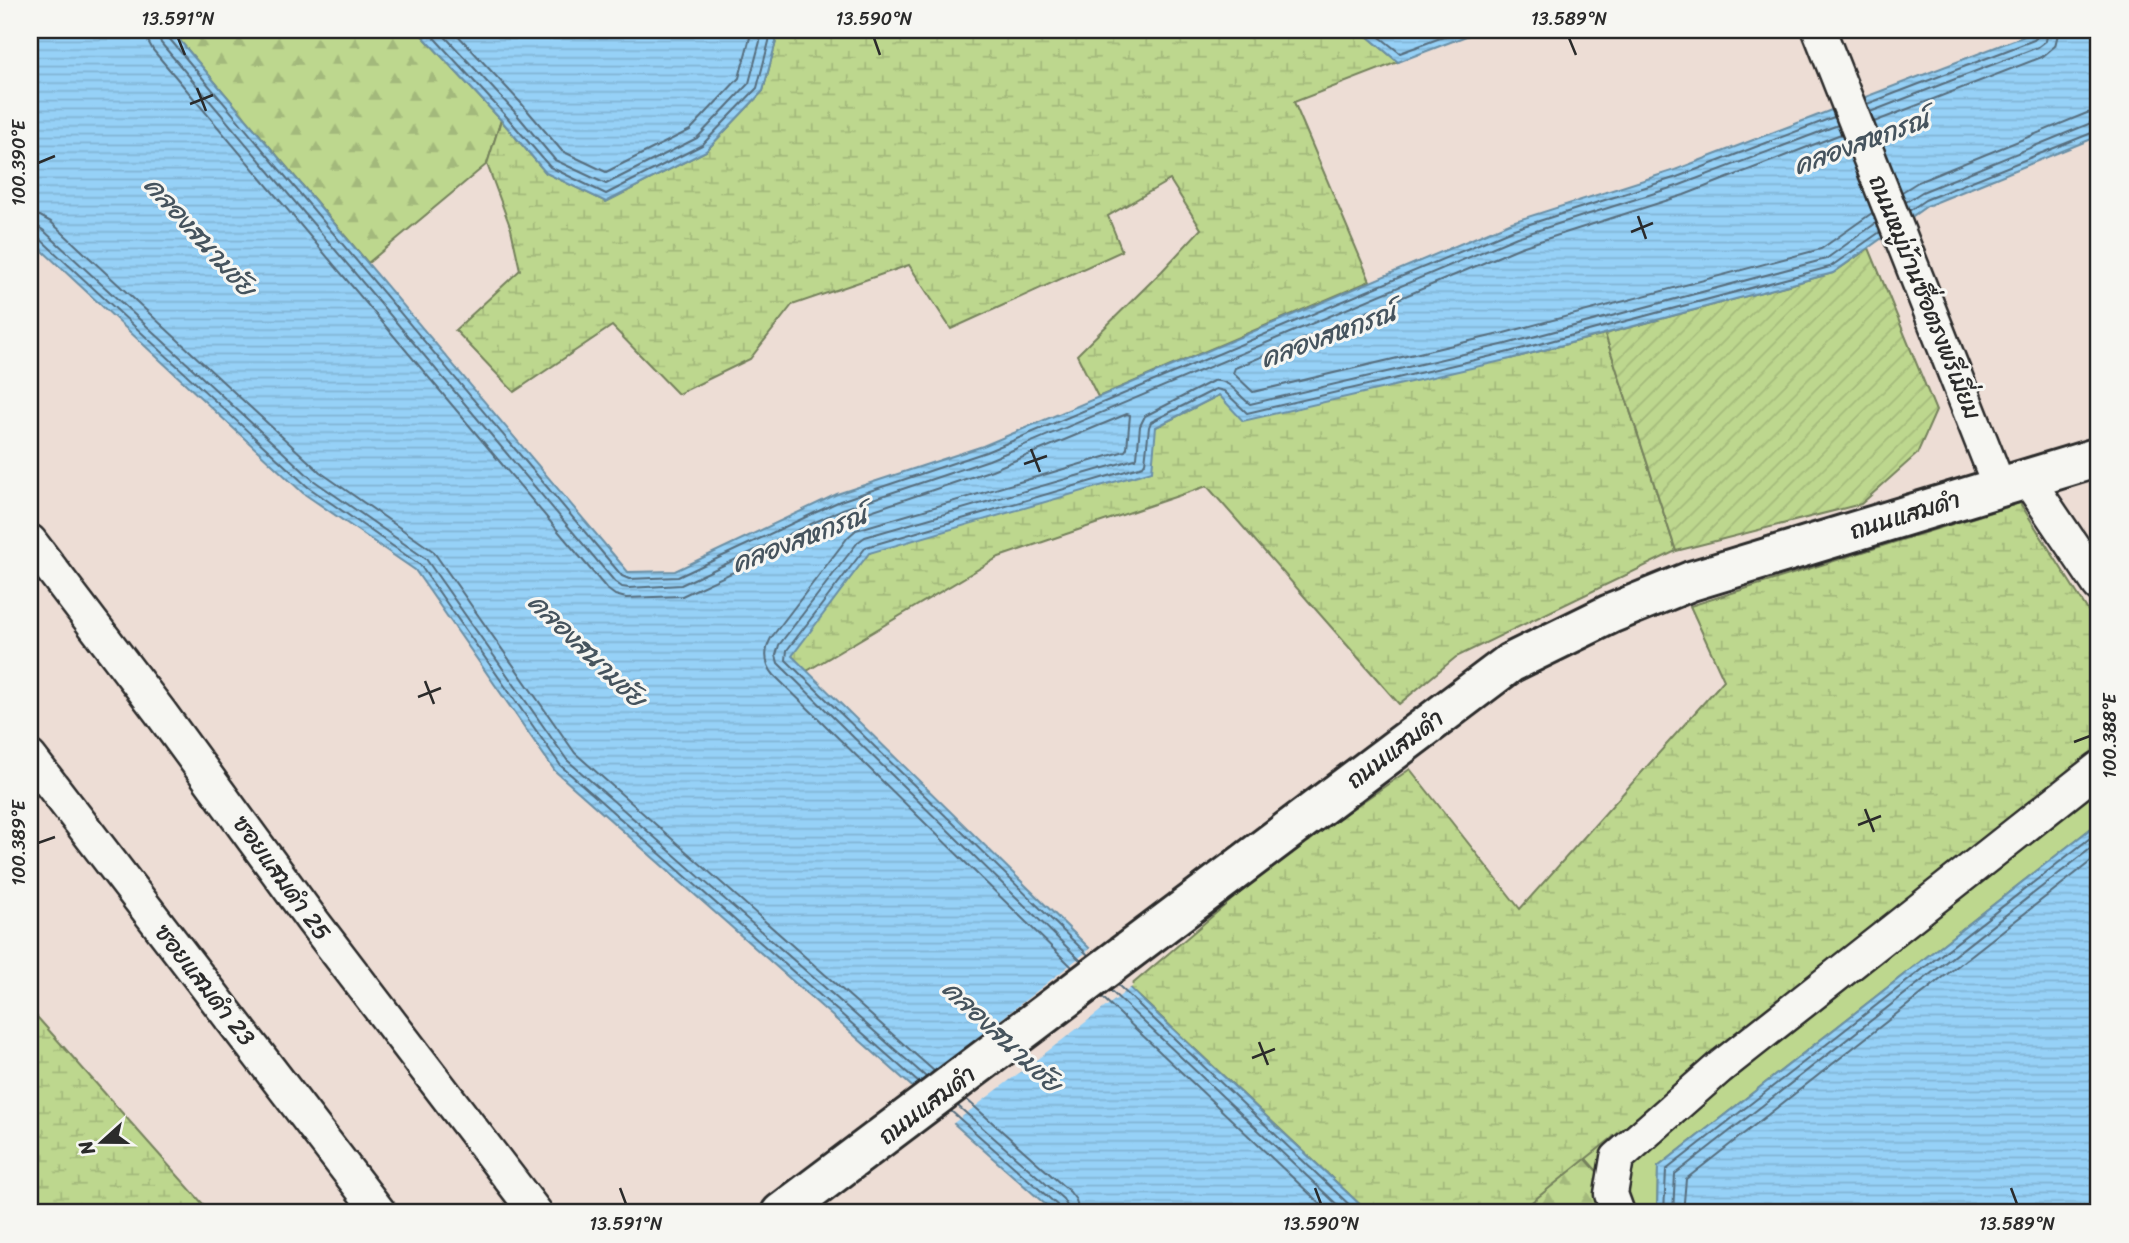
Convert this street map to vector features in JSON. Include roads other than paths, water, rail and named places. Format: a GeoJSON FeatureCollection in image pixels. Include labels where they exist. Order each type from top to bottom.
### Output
{"type":"FeatureCollection","features":[{"type":"Feature","properties":{"kind":"street","name":"ถนนหมู่บ้านซื่อตรงพรีเมี่ยม"},"geometry":{"type":"LineString","coordinates":[[1822,38],[1907,250],[2014,483],[2099,585]]}},
{"type":"Feature","properties":{"kind":"street","name":"ถนนแสมดำ"},"geometry":{"type":"LineString","coordinates":[[781,1213],[1510,663],[1527,653],[1609,614],[1691,581],[2099,457]]}},
{"type":"Feature","properties":{"kind":"street","name":"ซอยแสมดำ 25"},"geometry":{"type":"LineString","coordinates":[[30,541],[160,712],[312,920],[536,1213]]}},
{"type":"Feature","properties":{"kind":"street","name":"ซอยแสมดำ 23"},"geometry":{"type":"LineString","coordinates":[[30,757],[380,1213]]}},
{"type":"Feature","properties":{"kind":"street"},"geometry":{"type":"LineString","coordinates":[[1618,1213],[1611,1194],[1617,1158],[1718,1068],[2099,768]]}},
{"type":"Feature","properties":{"kind":"water"},"geometry":{"type":"Polygon","coordinates":[[[30,30],[171,30],[628,572],[675,571],[837,494],[983,446],[1512,222],[1675,170],[2040,30],[2099,30],[2099,136],[1927,206],[1833,273],[1510,359],[1243,421],[1219,395],[1156,427],[1152,471],[869,553],[792,656],[1140,998],[1369,1213],[1055,1213],[555,771],[415,570],[303,493],[30,239],[30,30]]]}},
{"type":"Feature","properties":{"kind":"water"},"geometry":{"type":"Polygon","coordinates":[[[417,30],[779,30],[763,91],[706,151],[606,202],[546,173],[417,30]]]}},
{"type":"Feature","properties":{"kind":"water"},"geometry":{"type":"Polygon","coordinates":[[[1360,30],[1482,30],[1398,62],[1360,30]]]}},
{"type":"Feature","properties":{"kind":"water"},"geometry":{"type":"Polygon","coordinates":[[[2099,822],[2099,1213],[1657,1213],[1658,1167],[2099,822]]]}},
{"type":"Feature","properties":{"kind":"water label","name":"คลองสหกรณ์"},"geometry":{"type":"Point","coordinates":[1861,142]}},
{"type":"Feature","properties":{"kind":"water label","name":"คลองสนามชัย"},"geometry":{"type":"Point","coordinates":[200,236]}},
{"type":"Feature","properties":{"kind":"water label","name":"คลองสหกรณ์"},"geometry":{"type":"Point","coordinates":[1328,335]}},
{"type":"Feature","properties":{"kind":"water label","name":"คลองสหกรณ์"},"geometry":{"type":"Point","coordinates":[799,539]}},
{"type":"Feature","properties":{"kind":"water label","name":"คลองสนามชัย"},"geometry":{"type":"Point","coordinates":[587,650]}},
{"type":"Feature","properties":{"kind":"water label","name":"คลองสนามชัย"},"geometry":{"type":"Point","coordinates":[1002,1036]}}]}
